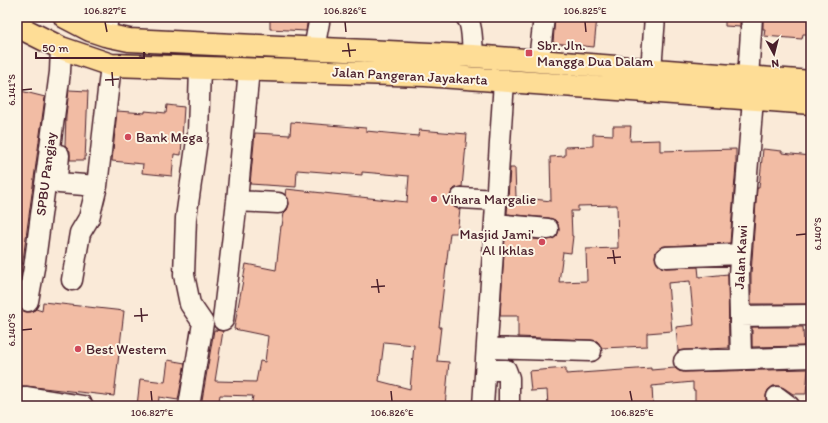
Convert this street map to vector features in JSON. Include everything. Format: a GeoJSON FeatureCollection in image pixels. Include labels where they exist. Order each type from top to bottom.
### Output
{"type":"FeatureCollection","features":[{"type":"Feature","properties":{"kind":"main road","name":"Jalan Pangeran Jayakarta"},"geometry":{"type":"LineString","coordinates":[[65,17],[90,30],[107,26],[129,40],[407,52],[539,60],[688,73],[811,103]]}},
{"type":"Feature","properties":{"kind":"main road","name":"Jalan Pangeran Jayakarta"},"geometry":{"type":"LineString","coordinates":[[17,26],[69,51],[111,65],[425,75],[640,90],[687,95],[811,82]]}},
{"type":"Feature","properties":{"kind":"main road"},"geometry":{"type":"LineString","coordinates":[[640,90],[645,81],[646,70]]}},
{"type":"Feature","properties":{"kind":"main road"},"geometry":{"type":"LineString","coordinates":[[687,95],[680,87],[680,82],[682,77],[688,73]]}},
{"type":"Feature","properties":{"kind":"street"},"geometry":{"type":"LineString","coordinates":[[314,49],[320,17]]}},
{"type":"Feature","properties":{"kind":"street"},"geometry":{"type":"LineString","coordinates":[[466,17],[469,19],[471,29],[473,56]]}},
{"type":"Feature","properties":{"kind":"street"},"geometry":{"type":"LineString","coordinates":[[539,60],[544,17]]}},
{"type":"Feature","properties":{"kind":"street"},"geometry":{"type":"LineString","coordinates":[[646,70],[655,17]]}},
{"type":"Feature","properties":{"kind":"street","name":"Jalan Kawi"},"geometry":{"type":"LineString","coordinates":[[741,359],[740,254],[751,88],[752,17]]}},
{"type":"Feature","properties":{"kind":"street","name":"SPBU Pangjay"},"geometry":{"type":"LineString","coordinates":[[69,51],[64,90],[57,177],[61,184],[97,186]]}},
{"type":"Feature","properties":{"kind":"street","name":"SPBU Pangjay"},"geometry":{"type":"LineString","coordinates":[[28,301],[34,268],[59,80],[69,51]]}},
{"type":"Feature","properties":{"kind":"street"},"geometry":{"type":"LineString","coordinates":[[72,280],[80,233],[89,218],[97,186],[111,65]]}},
{"type":"Feature","properties":{"kind":"street"},"geometry":{"type":"LineString","coordinates":[[189,406],[203,323],[190,304],[184,275],[186,218],[198,133],[200,68]]}},
{"type":"Feature","properties":{"kind":"street"},"geometry":{"type":"LineString","coordinates":[[223,320],[237,201],[249,70]]}},
{"type":"Feature","properties":{"kind":"street"},"geometry":{"type":"LineString","coordinates":[[483,406],[504,81]]}},
{"type":"Feature","properties":{"kind":"street"},"geometry":{"type":"LineString","coordinates":[[462,198],[497,200]]}},
{"type":"Feature","properties":{"kind":"street"},"geometry":{"type":"LineString","coordinates":[[237,201],[278,204]]}},
{"type":"Feature","properties":{"kind":"street"},"geometry":{"type":"LineString","coordinates":[[495,224],[548,229]]}},
{"type":"Feature","properties":{"kind":"street"},"geometry":{"type":"LineString","coordinates":[[666,257],[740,254]]}},
{"type":"Feature","properties":{"kind":"street"},"geometry":{"type":"LineString","coordinates":[[740,316],[811,315]]}},
{"type":"Feature","properties":{"kind":"street"},"geometry":{"type":"LineString","coordinates":[[487,348],[591,352]]}},
{"type":"Feature","properties":{"kind":"street"},"geometry":{"type":"LineString","coordinates":[[684,361],[810,357]]}},
{"type":"Feature","properties":{"kind":"street"},"geometry":{"type":"LineString","coordinates":[[486,370],[506,370],[509,378],[508,406]]}},
{"type":"Feature","properties":{"kind":"street"},"geometry":{"type":"LineString","coordinates":[[22,406],[27,397],[83,406]]}},
{"type":"Feature","properties":{"kind":"building"},"geometry":{"type":"Polygon","coordinates":[[[270,17],[308,17],[306,31],[270,29],[270,17]]]}},
{"type":"Feature","properties":{"kind":"building"},"geometry":{"type":"Polygon","coordinates":[[[555,17],[597,17],[594,47],[553,43],[555,17]]]}},
{"type":"Feature","properties":{"kind":"building"},"geometry":{"type":"Polygon","coordinates":[[[725,17],[740,17],[740,27],[725,26],[725,17]]]}},
{"type":"Feature","properties":{"kind":"building"},"geometry":{"type":"Polygon","coordinates":[[[763,17],[811,17],[811,34],[803,34],[802,39],[764,36],[765,29],[763,29],[763,17]]]}},
{"type":"Feature","properties":{"kind":"building"},"geometry":{"type":"Polygon","coordinates":[[[17,90],[45,97],[20,282],[17,281],[17,90]]]}},
{"type":"Feature","properties":{"kind":"building"},"geometry":{"type":"Polygon","coordinates":[[[69,90],[88,91],[85,160],[70,160],[70,151],[65,145],[69,90]]]}},
{"type":"Feature","properties":{"kind":"building"},"geometry":{"type":"Polygon","coordinates":[[[167,105],[184,107],[181,155],[174,154],[172,176],[142,173],[143,164],[112,161],[117,111],[166,113],[167,105]]]}},
{"type":"Feature","properties":{"kind":"building"},"geometry":{"type":"Polygon","coordinates":[[[291,122],[366,128],[366,131],[418,136],[419,130],[467,134],[462,187],[455,188],[450,197],[451,204],[460,209],[457,233],[450,233],[439,327],[441,327],[437,361],[449,362],[445,406],[376,406],[365,403],[365,406],[251,406],[253,396],[220,395],[218,406],[201,406],[214,330],[223,331],[215,381],[256,382],[260,361],[265,362],[268,336],[234,329],[246,264],[276,270],[281,226],[284,213],[289,204],[288,198],[285,195],[286,189],[407,202],[409,176],[362,172],[362,175],[297,170],[296,187],[250,184],[255,133],[290,135],[291,122]],[[384,342],[379,381],[410,389],[414,345],[384,342]]]}},
{"type":"Feature","properties":{"kind":"building"},"geometry":{"type":"Polygon","coordinates":[[[613,126],[631,126],[630,141],[660,140],[660,151],[736,149],[730,243],[665,246],[656,251],[655,257],[657,263],[661,267],[698,267],[699,277],[728,274],[729,348],[678,351],[676,327],[694,325],[690,281],[668,283],[672,331],[647,333],[647,346],[602,348],[597,341],[591,340],[518,337],[518,316],[500,316],[505,237],[547,240],[553,239],[557,236],[559,230],[558,224],[555,220],[549,218],[507,214],[510,168],[515,168],[516,197],[551,201],[550,157],[565,156],[565,147],[593,146],[593,134],[613,135],[613,126]],[[617,205],[578,206],[578,211],[571,211],[573,236],[571,253],[563,252],[559,282],[587,281],[586,249],[618,248],[617,205]]]}},
{"type":"Feature","properties":{"kind":"building"},"geometry":{"type":"Polygon","coordinates":[[[763,149],[782,151],[782,153],[811,156],[811,304],[751,304],[751,274],[757,188],[759,188],[763,149]]]}},
{"type":"Feature","properties":{"kind":"building","name":"Best Western"},"geometry":{"type":"Polygon","coordinates":[[[43,302],[124,311],[114,396],[17,385],[17,305],[20,309],[26,312],[31,312],[36,309],[42,311],[43,302]]]}},
{"type":"Feature","properties":{"kind":"building"},"geometry":{"type":"Polygon","coordinates":[[[752,327],[803,327],[804,346],[752,347],[752,327]]]}},
{"type":"Feature","properties":{"kind":"building"},"geometry":{"type":"Polygon","coordinates":[[[168,360],[185,363],[178,400],[159,397],[158,406],[137,406],[140,379],[165,382],[168,360]]]}},
{"type":"Feature","properties":{"kind":"building"},"geometry":{"type":"Polygon","coordinates":[[[566,368],[566,374],[651,368],[651,370],[675,368],[684,372],[808,369],[806,394],[793,394],[779,386],[773,386],[768,390],[766,395],[766,401],[770,406],[695,406],[695,390],[693,390],[693,382],[652,386],[653,406],[548,406],[547,390],[531,391],[529,371],[566,368]]]}},
{"type":"Feature","properties":{"kind":"place","name":"Sbr. Jln. Mangga Dua Dalam"},"geometry":{"type":"Point","coordinates":[529,53]}},
{"type":"Feature","properties":{"kind":"place","name":"Bank Mega"},"geometry":{"type":"Point","coordinates":[128,137]}},
{"type":"Feature","properties":{"kind":"place","name":"Vihara Margalie"},"geometry":{"type":"Point","coordinates":[434,199]}},
{"type":"Feature","properties":{"kind":"place","name":"Masjid Jami' Al Ikhlas"},"geometry":{"type":"Point","coordinates":[542,242]}},
{"type":"Feature","properties":{"kind":"place","name":"Best Western"},"geometry":{"type":"Point","coordinates":[78,349]}}]}
